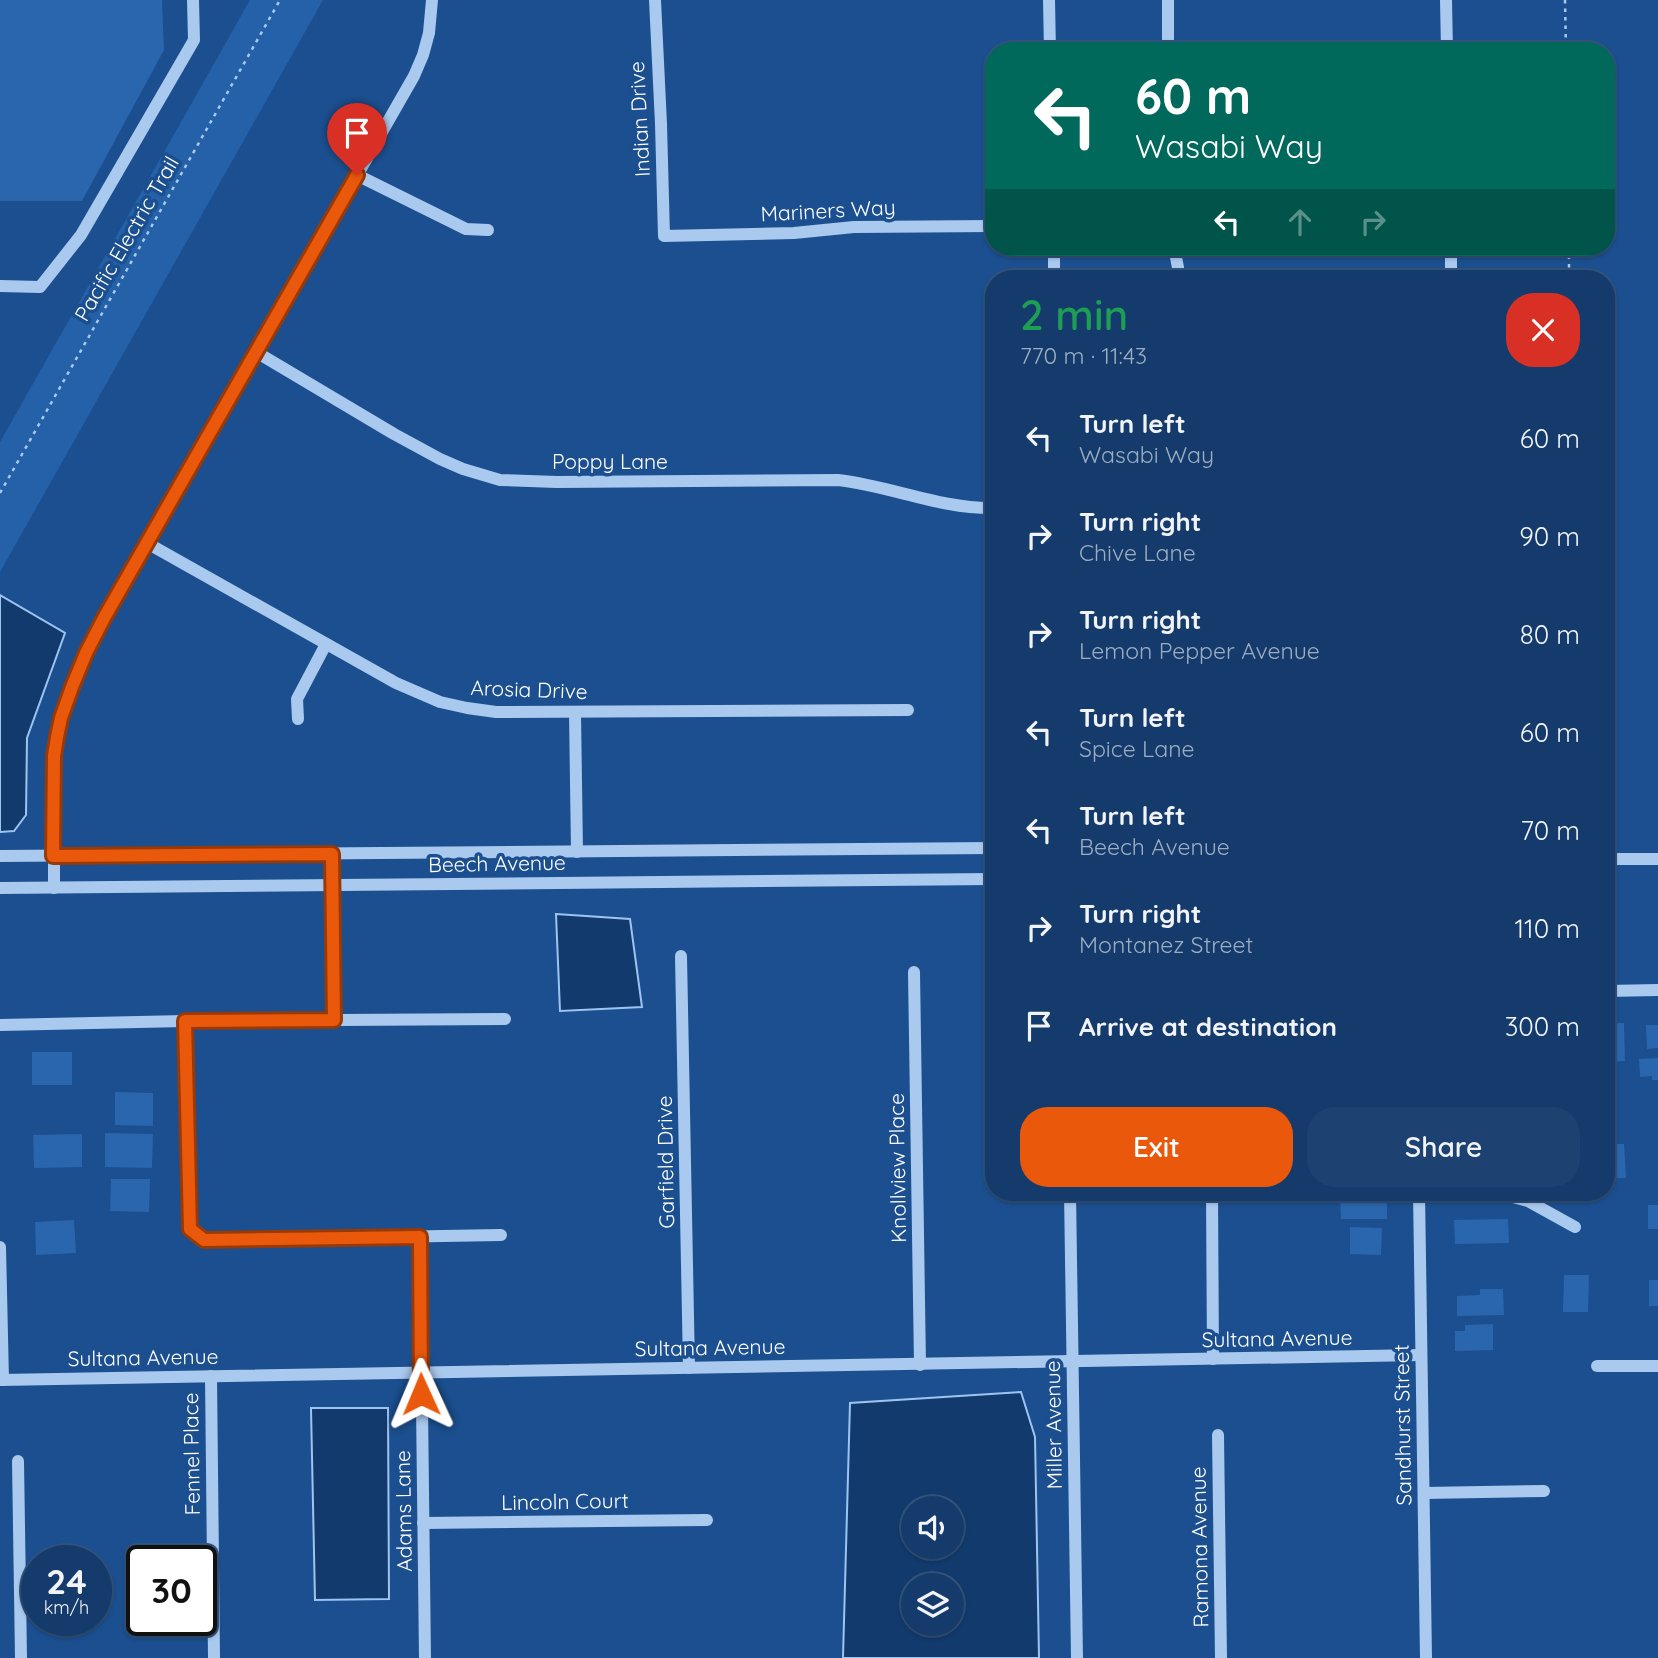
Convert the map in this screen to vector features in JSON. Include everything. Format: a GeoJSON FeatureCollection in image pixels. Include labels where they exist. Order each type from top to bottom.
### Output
{"type":"FeatureCollection","features":[{"type":"Feature","properties":{"kind":"street"},"geometry":{"type":"LineString","coordinates":[[0,286],[40,286],[81,235],[194,40],[193,0]]}},
{"type":"Feature","properties":{"kind":"street"},"geometry":{"type":"LineString","coordinates":[[54,888],[54,756],[61,718],[86,653],[414,76],[429,33],[432,0]]}},
{"type":"Feature","properties":{"kind":"street","name":"Indian Drive"},"geometry":{"type":"LineString","coordinates":[[655,0],[664,236]]}},
{"type":"Feature","properties":{"kind":"street"},"geometry":{"type":"LineString","coordinates":[[1049,0],[1050,42]]}},
{"type":"Feature","properties":{"kind":"street"},"geometry":{"type":"LineString","coordinates":[[1168,0],[1168,42]]}},
{"type":"Feature","properties":{"kind":"street"},"geometry":{"type":"LineString","coordinates":[[1447,0],[1447,42]]}},
{"type":"Feature","properties":{"kind":"street"},"geometry":{"type":"LineString","coordinates":[[357,175],[466,229],[488,230]]}},
{"type":"Feature","properties":{"kind":"street","name":"Mariners Way"},"geometry":{"type":"LineString","coordinates":[[664,236],[794,233],[854,227],[985,226]]}},
{"type":"Feature","properties":{"kind":"street","name":"Poppy Lane"},"geometry":{"type":"LineString","coordinates":[[256,352],[440,459],[500,480],[838,480],[864,483],[947,505],[985,509]]}},
{"type":"Feature","properties":{"kind":"street","name":"Arosia Drive"},"geometry":{"type":"LineString","coordinates":[[148,542],[396,683],[440,702],[467,708],[496,712],[908,710]]}},
{"type":"Feature","properties":{"kind":"street"},"geometry":{"type":"LineString","coordinates":[[298,719],[297,699],[326,644]]}},
{"type":"Feature","properties":{"kind":"street"},"geometry":{"type":"LineString","coordinates":[[575,712],[577,852]]}},
{"type":"Feature","properties":{"kind":"street","name":"Beech Avenue"},"geometry":{"type":"LineString","coordinates":[[0,856],[985,848]]}},
{"type":"Feature","properties":{"kind":"street"},"geometry":{"type":"LineString","coordinates":[[332,854],[334,1020]]}},
{"type":"Feature","properties":{"kind":"street"},"geometry":{"type":"LineString","coordinates":[[1615,859],[1658,859]]}},
{"type":"Feature","properties":{"kind":"street","name":"Beech Avenue"},"geometry":{"type":"LineString","coordinates":[[0,888],[985,878]]}},
{"type":"Feature","properties":{"kind":"street","name":"Garfield Drive"},"geometry":{"type":"LineString","coordinates":[[681,956],[689,1368]]}},
{"type":"Feature","properties":{"kind":"street","name":"Knollview Place"},"geometry":{"type":"LineString","coordinates":[[914,972],[920,1365]]}},
{"type":"Feature","properties":{"kind":"street"},"geometry":{"type":"LineString","coordinates":[[1615,991],[1658,990]]}},
{"type":"Feature","properties":{"kind":"street"},"geometry":{"type":"LineString","coordinates":[[0,1025],[505,1018]]}},
{"type":"Feature","properties":{"kind":"street"},"geometry":{"type":"LineString","coordinates":[[185,1021],[190,1229],[204,1240],[501,1235]]}},
{"type":"Feature","properties":{"kind":"street","name":"Miller Avenue"},"geometry":{"type":"LineString","coordinates":[[1070,1201],[1077,1658]]}},
{"type":"Feature","properties":{"kind":"street"},"geometry":{"type":"LineString","coordinates":[[1212,1201],[1213,1359]]}},
{"type":"Feature","properties":{"kind":"street","name":"Sandhurst Street"},"geometry":{"type":"LineString","coordinates":[[1419,1201],[1426,1658]]}},
{"type":"Feature","properties":{"kind":"street"},"geometry":{"type":"LineString","coordinates":[[1528,1201],[1576,1227]]}},
{"type":"Feature","properties":{"kind":"street","name":"Adams Lane"},"geometry":{"type":"LineString","coordinates":[[420,1237],[425,1658]]}},
{"type":"Feature","properties":{"kind":"street"},"geometry":{"type":"LineString","coordinates":[[0,1247],[1,1380]]}},
{"type":"Feature","properties":{"kind":"street","name":"Sultana Avenue"},"geometry":{"type":"LineString","coordinates":[[1,1380],[1421,1355]]}},
{"type":"Feature","properties":{"kind":"street"},"geometry":{"type":"LineString","coordinates":[[1597,1366],[1658,1366]]}},
{"type":"Feature","properties":{"kind":"street","name":"Fennel Place"},"geometry":{"type":"LineString","coordinates":[[211,1376],[214,1658]]}},
{"type":"Feature","properties":{"kind":"street","name":"Ramona Avenue"},"geometry":{"type":"LineString","coordinates":[[1217,1435],[1221,1658]]}},
{"type":"Feature","properties":{"kind":"street"},"geometry":{"type":"LineString","coordinates":[[18,1461],[21,1658]]}},
{"type":"Feature","properties":{"kind":"street"},"geometry":{"type":"LineString","coordinates":[[1423,1493],[1544,1492]]}},
{"type":"Feature","properties":{"kind":"street","name":"Lincoln Court"},"geometry":{"type":"LineString","coordinates":[[423,1523],[707,1520]]}},
{"type":"Feature","properties":{"kind":"path","name":"Pacific Electric Trail"},"geometry":{"type":"LineString","coordinates":[[0,493],[281,0]]}},
{"type":"Feature","properties":{"kind":"path"},"geometry":{"type":"LineString","coordinates":[[1565,0],[1566,42]]}},
{"type":"Feature","properties":{"kind":"shaded area"},"geometry":{"type":"Polygon","coordinates":[[[250,0],[323,0],[0,572],[0,442],[250,0]]]}},
{"type":"Feature","properties":{"kind":"shaded area"},"geometry":{"type":"Polygon","coordinates":[[[0,595],[65,633],[27,738],[26,815],[14,831],[0,832],[0,595]]]}},
{"type":"Feature","properties":{"kind":"shaded area"},"geometry":{"type":"Polygon","coordinates":[[[556,914],[630,919],[642,1007],[560,1011],[556,914]]]}},
{"type":"Feature","properties":{"kind":"shaded area"},"geometry":{"type":"Polygon","coordinates":[[[1021,1392],[1035,1437],[1039,1658],[843,1658],[850,1403],[1021,1392]]]}},
{"type":"Feature","properties":{"kind":"shaded area"},"geometry":{"type":"Polygon","coordinates":[[[311,1408],[388,1408],[389,1599],[315,1600],[311,1408]]]}},
{"type":"Feature","properties":{"kind":"building"},"geometry":{"type":"Polygon","coordinates":[[[0,0],[162,0],[164,50],[82,201],[0,201],[0,0]]]}},
{"type":"Feature","properties":{"kind":"building"},"geometry":{"type":"Polygon","coordinates":[[[1615,1023],[1624,1023],[1625,1061],[1615,1062],[1615,1023]]]}},
{"type":"Feature","properties":{"kind":"building"},"geometry":{"type":"Polygon","coordinates":[[[1646,1025],[1658,1025],[1658,1048],[1647,1049],[1646,1025]]]}},
{"type":"Feature","properties":{"kind":"building"},"geometry":{"type":"Polygon","coordinates":[[[32,1052],[72,1052],[72,1085],[32,1085],[32,1052]]]}},
{"type":"Feature","properties":{"kind":"building"},"geometry":{"type":"Polygon","coordinates":[[[1658,1058],[1658,1080],[1652,1080],[1652,1076],[1640,1077],[1639,1059],[1658,1058]]]}},
{"type":"Feature","properties":{"kind":"building"},"geometry":{"type":"Polygon","coordinates":[[[115,1092],[153,1093],[153,1126],[115,1125],[115,1092]]]}},
{"type":"Feature","properties":{"kind":"building"},"geometry":{"type":"Polygon","coordinates":[[[105,1133],[153,1134],[152,1168],[105,1167],[105,1133]]]}},
{"type":"Feature","properties":{"kind":"building"},"geometry":{"type":"Polygon","coordinates":[[[82,1134],[82,1167],[34,1168],[33,1135],[82,1134]]]}},
{"type":"Feature","properties":{"kind":"building"},"geometry":{"type":"Polygon","coordinates":[[[1615,1144],[1624,1144],[1626,1178],[1615,1178],[1615,1144]]]}},
{"type":"Feature","properties":{"kind":"building"},"geometry":{"type":"Polygon","coordinates":[[[111,1179],[150,1179],[149,1212],[110,1211],[111,1179]]]}},
{"type":"Feature","properties":{"kind":"building"},"geometry":{"type":"Polygon","coordinates":[[[1340,1201],[1387,1201],[1387,1219],[1341,1219],[1340,1201]]]}},
{"type":"Feature","properties":{"kind":"building"},"geometry":{"type":"Polygon","coordinates":[[[1648,1205],[1658,1205],[1658,1229],[1648,1229],[1648,1205]]]}},
{"type":"Feature","properties":{"kind":"building"},"geometry":{"type":"Polygon","coordinates":[[[1508,1219],[1509,1243],[1455,1244],[1454,1220],[1508,1219]]]}},
{"type":"Feature","properties":{"kind":"building"},"geometry":{"type":"Polygon","coordinates":[[[74,1220],[76,1253],[36,1255],[35,1222],[74,1220]]]}},
{"type":"Feature","properties":{"kind":"building"},"geometry":{"type":"Polygon","coordinates":[[[1350,1227],[1382,1228],[1381,1255],[1350,1254],[1350,1227]]]}},
{"type":"Feature","properties":{"kind":"building"},"geometry":{"type":"Polygon","coordinates":[[[1564,1275],[1589,1275],[1588,1312],[1563,1312],[1564,1275]]]}},
{"type":"Feature","properties":{"kind":"building"},"geometry":{"type":"Polygon","coordinates":[[[1649,1280],[1658,1280],[1658,1306],[1649,1306],[1649,1280]]]}},
{"type":"Feature","properties":{"kind":"building"},"geometry":{"type":"Polygon","coordinates":[[[1480,1289],[1503,1289],[1504,1315],[1457,1316],[1457,1296],[1480,1295],[1480,1289]]]}},
{"type":"Feature","properties":{"kind":"building"},"geometry":{"type":"Polygon","coordinates":[[[1493,1324],[1493,1350],[1455,1351],[1455,1331],[1465,1331],[1465,1325],[1493,1324]]]}},
{"type":"Feature","properties":{"kind":"route"},"geometry":{"type":"LineString","coordinates":[[357,175],[86,653],[61,718],[54,756],[53,856],[332,854],[334,1020],[185,1021],[190,1229],[204,1240],[420,1237],[421,1394]]}}]}
